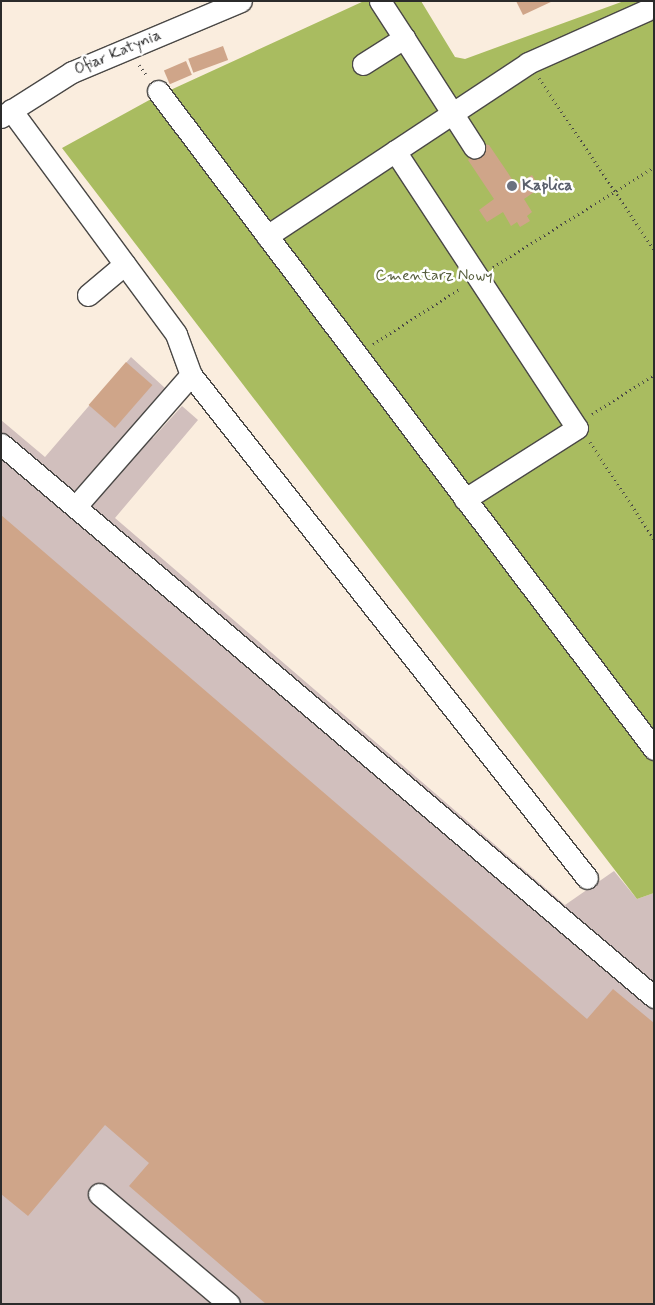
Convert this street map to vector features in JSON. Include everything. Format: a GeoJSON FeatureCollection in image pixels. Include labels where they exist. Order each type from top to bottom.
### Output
{"type":"FeatureCollection","features":[{"type":"Feature","properties":{"kind":"street","name":"Ofiar Katynia"},"geometry":{"type":"LineString","coordinates":[[6,114],[72,72],[241,1]]}},
{"type":"Feature","properties":{"kind":"street"},"geometry":{"type":"LineString","coordinates":[[380,1],[474,147]]}},
{"type":"Feature","properties":{"kind":"street"},"geometry":{"type":"LineString","coordinates":[[267,236],[528,63],[647,10]]}},
{"type":"Feature","properties":{"kind":"street"},"geometry":{"type":"LineString","coordinates":[[364,64],[404,38]]}},
{"type":"Feature","properties":{"kind":"street"},"geometry":{"type":"LineString","coordinates":[[158,91],[654,749]]}},
{"type":"Feature","properties":{"kind":"street"},"geometry":{"type":"LineString","coordinates":[[6,114],[125,264],[176,334],[191,375],[587,878]]}},
{"type":"Feature","properties":{"kind":"street"},"geometry":{"type":"LineString","coordinates":[[395,151],[577,428],[465,499]]}},
{"type":"Feature","properties":{"kind":"street"},"geometry":{"type":"LineString","coordinates":[[88,295],[125,264]]}},
{"type":"Feature","properties":{"kind":"street"},"geometry":{"type":"LineString","coordinates":[[76,504],[191,375]]}},
{"type":"Feature","properties":{"kind":"street"},"geometry":{"type":"LineString","coordinates":[[1,444],[76,504],[654,997]]}},
{"type":"Feature","properties":{"kind":"street"},"geometry":{"type":"LineString","coordinates":[[99,1194],[229,1304]]}},
{"type":"Feature","properties":{"kind":"path"},"geometry":{"type":"LineString","coordinates":[[528,63],[654,250]]}},
{"type":"Feature","properties":{"kind":"path"},"geometry":{"type":"LineString","coordinates":[[356,355],[654,167]]}},
{"type":"Feature","properties":{"kind":"path"},"geometry":{"type":"LineString","coordinates":[[654,376],[582,420],[577,428],[654,540]]}},
{"type":"Feature","properties":{"kind":"shaded area"},"geometry":{"type":"Polygon","coordinates":[[[131,357],[165,388],[137,421],[153,438],[182,406],[198,420],[115,518],[565,905],[614,871],[637,899],[654,893],[654,1304],[1,1304],[1,420],[45,457],[131,357]]]}},
{"type":"Feature","properties":{"kind":"green space","name":"Cmentarz Nowy"},"geometry":{"type":"Polygon","coordinates":[[[364,1],[421,1],[455,57],[465,59],[624,1],[654,1],[654,893],[637,899],[62,148],[153,98],[364,1]]]}},
{"type":"Feature","properties":{"kind":"building"},"geometry":{"type":"Polygon","coordinates":[[[516,1],[553,1],[523,15],[516,1]]]}},
{"type":"Feature","properties":{"kind":"building"},"geometry":{"type":"Polygon","coordinates":[[[223,46],[228,60],[193,73],[188,59],[223,46]]]}},
{"type":"Feature","properties":{"kind":"building"},"geometry":{"type":"Polygon","coordinates":[[[186,61],[192,75],[170,84],[164,70],[186,61]]]}},
{"type":"Feature","properties":{"kind":"building","name":"Kaplica"},"geometry":{"type":"Polygon","coordinates":[[[483,144],[489,145],[516,185],[532,175],[540,188],[524,199],[532,212],[527,216],[530,221],[520,227],[517,222],[511,226],[503,212],[487,222],[479,210],[494,199],[468,160],[483,144]]]}},
{"type":"Feature","properties":{"kind":"building"},"geometry":{"type":"Polygon","coordinates":[[[126,362],[152,385],[115,428],[89,405],[126,362]]]}},
{"type":"Feature","properties":{"kind":"building"},"geometry":{"type":"Polygon","coordinates":[[[1,515],[587,1019],[613,989],[654,1023],[654,1304],[266,1304],[129,1186],[149,1163],[105,1125],[28,1216],[1,1194],[1,515]]]}},
{"type":"Feature","properties":{"kind":"place","name":"Kaplica"},"geometry":{"type":"Point","coordinates":[512,186]}}]}
